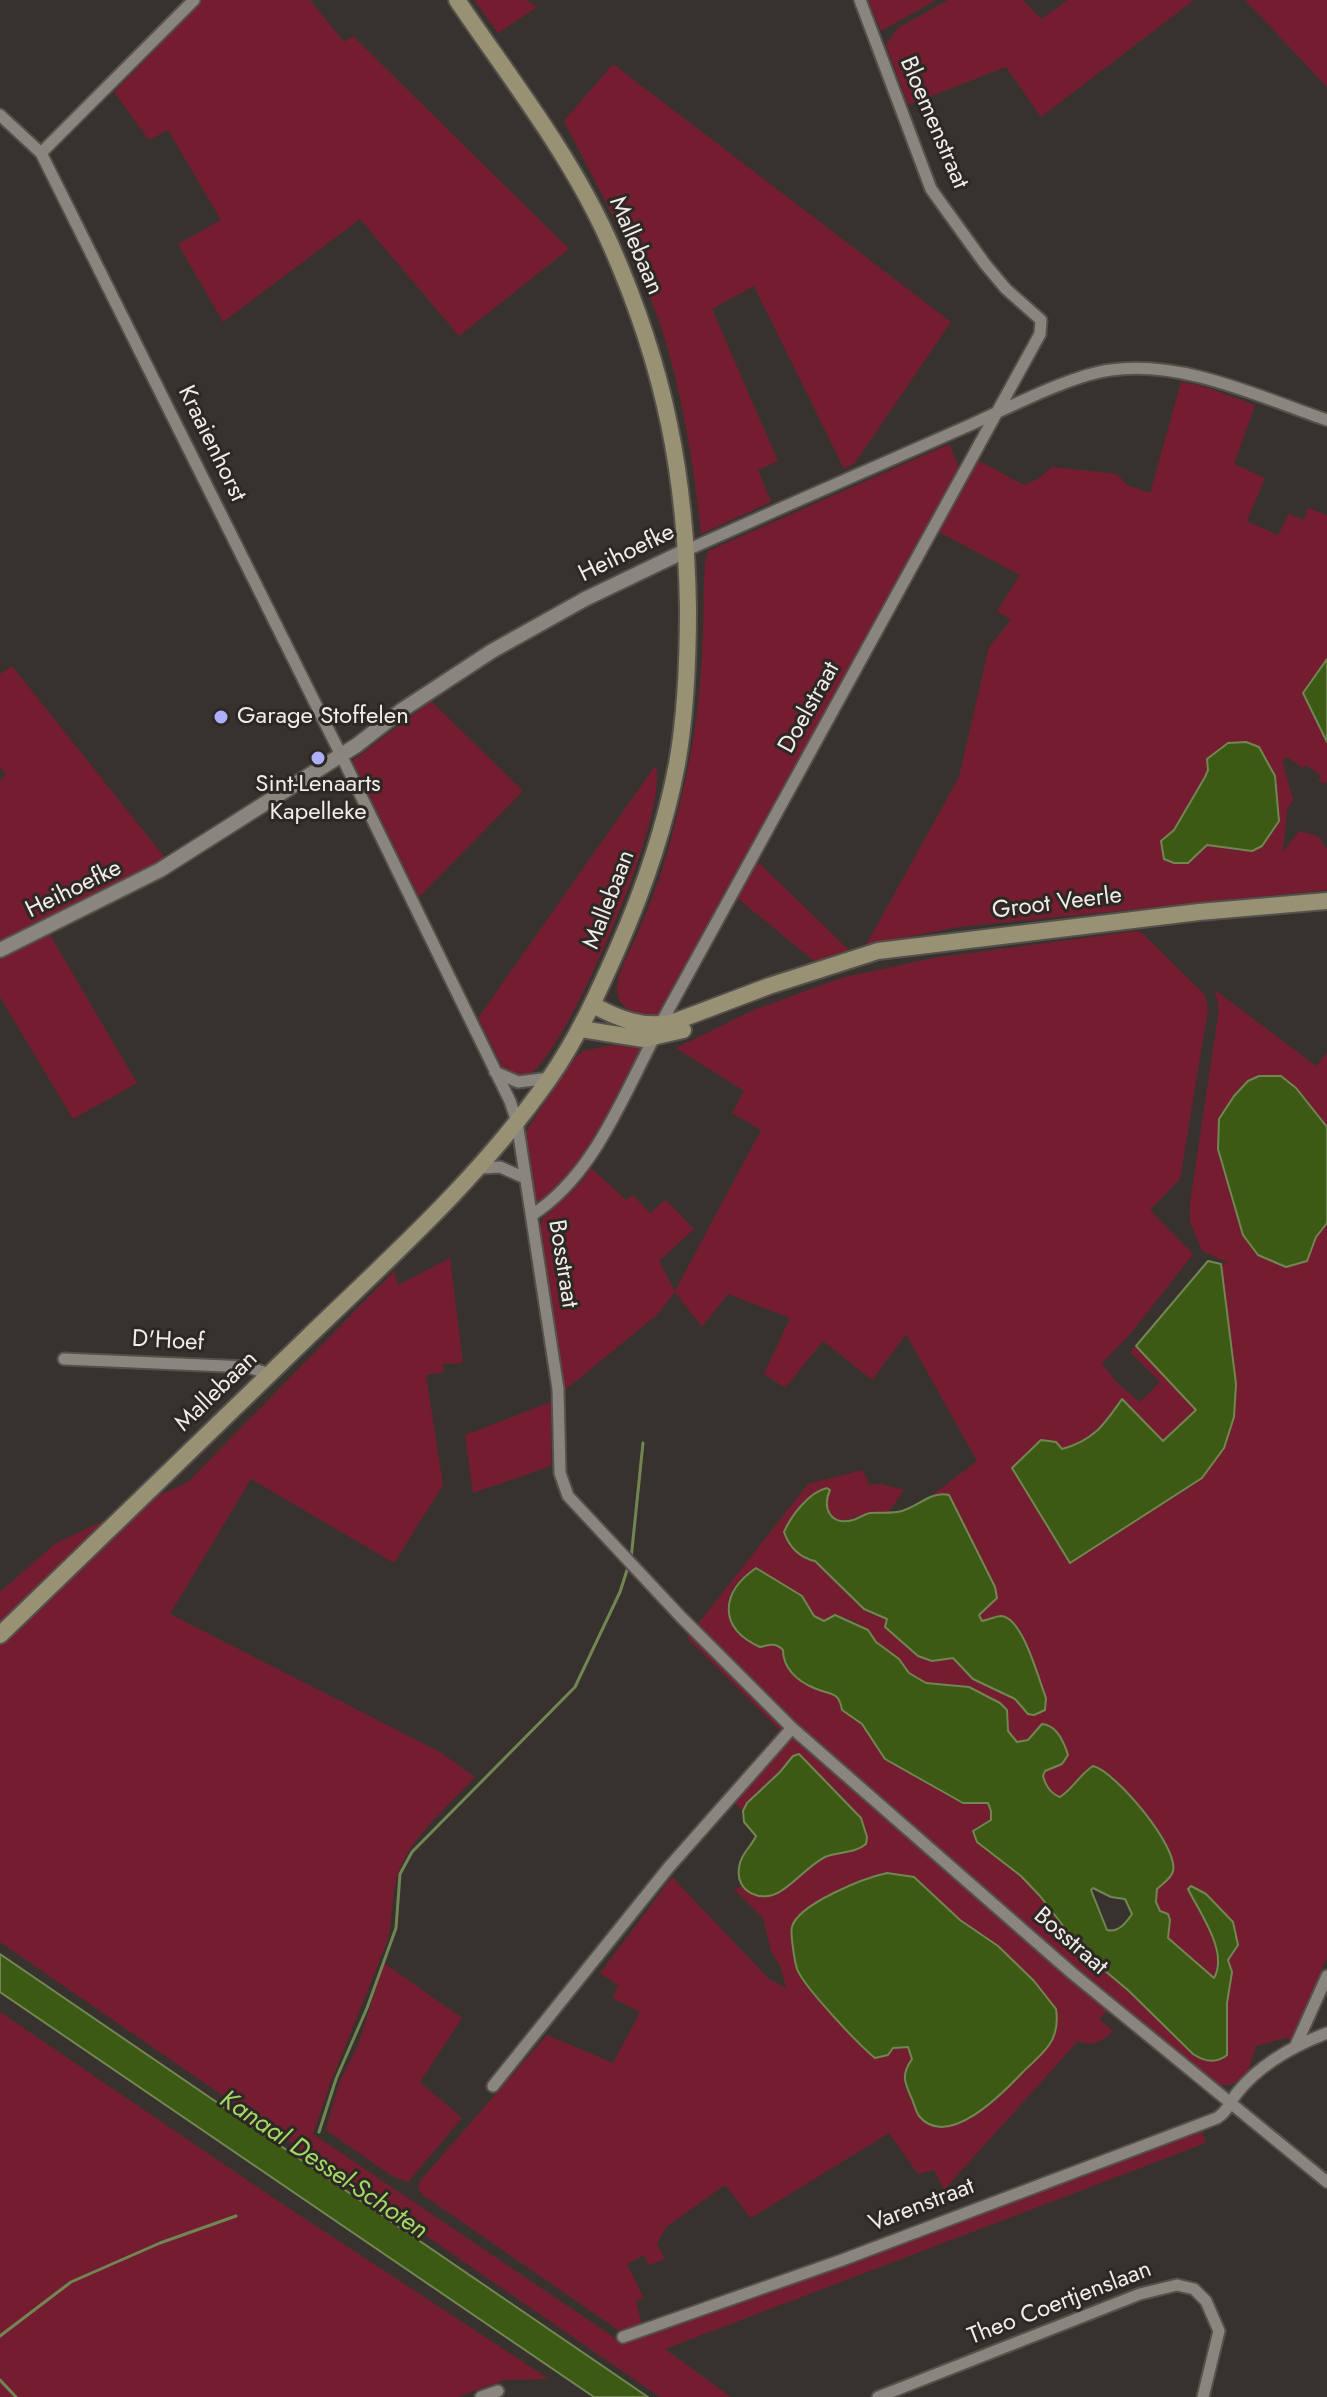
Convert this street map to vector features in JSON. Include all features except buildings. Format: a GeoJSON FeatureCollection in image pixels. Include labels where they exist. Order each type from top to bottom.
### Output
{"type":"FeatureCollection","features":[{"type":"Feature","properties":{"kind":"main road","name":"Mallebaan"},"geometry":{"type":"LineString","coordinates":[[0,1635],[481,1168],[550,1078],[581,1029],[634,911],[657,844],[677,763],[688,656],[687,550],[682,492],[669,415],[646,334],[611,246],[569,164],[457,0]]}},
{"type":"Feature","properties":{"kind":"main road","name":"Groot Veerle"},"geometry":{"type":"LineString","coordinates":[[581,1029],[616,1036],[657,1032],[671,1023],[878,951],[1169,915],[1327,901]]}},
{"type":"Feature","properties":{"kind":"main road","name":"Groot Veerle"},"geometry":{"type":"LineString","coordinates":[[593,1005],[657,1032]]}},
{"type":"Feature","properties":{"kind":"street"},"geometry":{"type":"LineString","coordinates":[[41,153],[194,0]]}},
{"type":"Feature","properties":{"kind":"street","name":"Bloemenstraat"},"geometry":{"type":"LineString","coordinates":[[860,0],[931,189],[985,264],[1006,289],[1041,320],[1040,334],[998,412]]}},
{"type":"Feature","properties":{"kind":"street","name":"Kraaienhorst"},"geometry":{"type":"LineString","coordinates":[[0,115],[41,153],[341,755]]}},
{"type":"Feature","properties":{"kind":"street","name":"Heihoefke"},"geometry":{"type":"LineString","coordinates":[[0,950],[160,870],[341,755],[492,651],[585,599],[687,550],[1083,376],[1111,370],[1152,370],[1212,381],[1327,420]]}},
{"type":"Feature","properties":{"kind":"street","name":"Doelstraat"},"geometry":{"type":"LineString","coordinates":[[532,1215],[553,1202],[586,1165],[998,412]]}},
{"type":"Feature","properties":{"kind":"street","name":"Bosstraat"},"geometry":{"type":"LineString","coordinates":[[341,755],[517,1122],[558,1389],[560,1473],[568,1496],[681,1617],[792,1728],[1036,1942],[1327,2182]]}},
{"type":"Feature","properties":{"kind":"street"},"geometry":{"type":"LineString","coordinates":[[494,1072],[518,1082],[550,1078]]}},
{"type":"Feature","properties":{"kind":"street"},"geometry":{"type":"LineString","coordinates":[[481,1168],[500,1167],[525,1178]]}},
{"type":"Feature","properties":{"kind":"street","name":"D'Hoef"},"geometry":{"type":"LineString","coordinates":[[64,1359],[248,1367],[269,1374]]}},
{"type":"Feature","properties":{"kind":"street"},"geometry":{"type":"LineString","coordinates":[[493,2086],[669,1867],[792,1728]]}},
{"type":"Feature","properties":{"kind":"street"},"geometry":{"type":"LineString","coordinates":[[1296,2045],[1327,1976]]}},
{"type":"Feature","properties":{"kind":"street"},"geometry":{"type":"LineString","coordinates":[[1230,2105],[1248,2083],[1279,2055],[1327,2033]]}},
{"type":"Feature","properties":{"kind":"street","name":"Varenstraat"},"geometry":{"type":"LineString","coordinates":[[623,2337],[842,2260],[1203,2123],[1225,2113],[1230,2105]]}},
{"type":"Feature","properties":{"kind":"street","name":"Theo Coertjenslaan"},"geometry":{"type":"LineString","coordinates":[[878,2397],[1140,2294],[1177,2285],[1194,2289],[1206,2301],[1219,2331],[1203,2397]]}},
{"type":"Feature","properties":{"kind":"street"},"geometry":{"type":"LineString","coordinates":[[481,2397],[498,2391]]}},
{"type":"Feature","properties":{"kind":"shaded area"},"geometry":{"type":"Polygon","coordinates":[[[203,0],[310,0],[344,42],[353,36],[569,249],[459,336],[360,219],[223,322],[178,244],[221,220],[168,130],[149,140],[114,92],[203,0]]]}},
{"type":"Feature","properties":{"kind":"shaded area"},"geometry":{"type":"Polygon","coordinates":[[[474,0],[527,0],[537,7],[498,33],[474,0]]]}},
{"type":"Feature","properties":{"kind":"shaded area"},"geometry":{"type":"Polygon","coordinates":[[[868,0],[936,0],[881,31],[868,0]]]}},
{"type":"Feature","properties":{"kind":"shaded area"},"geometry":{"type":"Polygon","coordinates":[[[948,0],[1023,0],[1041,19],[1068,0],[1194,0],[1041,117],[1006,67],[908,105],[886,45],[898,28],[948,0]]]}},
{"type":"Feature","properties":{"kind":"shaded area"},"geometry":{"type":"Polygon","coordinates":[[[1245,0],[1327,0],[1327,87],[1245,0]]]}},
{"type":"Feature","properties":{"kind":"shaded area"},"geometry":{"type":"Polygon","coordinates":[[[613,64],[951,322],[855,463],[844,469],[754,286],[712,309],[778,461],[758,470],[771,502],[701,534],[686,425],[662,329],[624,238],[564,121],[613,64]]]}},
{"type":"Feature","properties":{"kind":"shaded area"},"geometry":{"type":"Polygon","coordinates":[[[1181,382],[1203,386],[1255,405],[1234,464],[1265,478],[1247,521],[1278,535],[1289,514],[1304,520],[1308,508],[1327,515],[1327,659],[1304,693],[1327,742],[1327,783],[1318,781],[1321,776],[1306,765],[1303,768],[1287,757],[1282,760],[1293,800],[1287,809],[1283,852],[1299,831],[1318,836],[1327,849],[1327,890],[959,927],[866,945],[959,777],[989,647],[1011,620],[997,611],[1020,575],[935,530],[975,459],[1024,485],[1038,479],[1052,467],[1117,474],[1127,485],[1150,493],[1181,382]],[[1208,770],[1174,830],[1161,841],[1164,859],[1193,860],[1207,845],[1240,851],[1266,835],[1273,828],[1278,815],[1275,776],[1208,770]]]}},
{"type":"Feature","properties":{"kind":"shaded area"},"geometry":{"type":"Polygon","coordinates":[[[949,444],[959,468],[662,1011],[656,1016],[630,1010],[618,996],[618,981],[663,867],[693,742],[701,672],[708,551],[949,444]]]}},
{"type":"Feature","properties":{"kind":"shaded area"},"geometry":{"type":"Polygon","coordinates":[[[1327,659],[1327,742],[1303,693],[1327,659]]]}},
{"type":"Feature","properties":{"kind":"shaded area"},"geometry":{"type":"Polygon","coordinates":[[[12,666],[170,864],[46,928],[137,1083],[73,1119],[0,997],[0,780],[6,775],[0,767],[0,674],[12,666]]]}},
{"type":"Feature","properties":{"kind":"shaded area"},"geometry":{"type":"Polygon","coordinates":[[[431,701],[523,791],[419,897],[352,761],[431,701]]]}},
{"type":"Feature","properties":{"kind":"shaded area"},"geometry":{"type":"Polygon","coordinates":[[[1246,742],[1259,747],[1275,776],[1279,821],[1262,846],[1252,851],[1207,845],[1188,863],[1164,859],[1161,841],[1174,830],[1205,777],[1207,759],[1228,743],[1246,742]]]}},
{"type":"Feature","properties":{"kind":"shaded area"},"geometry":{"type":"Polygon","coordinates":[[[655,766],[656,790],[648,827],[634,873],[593,972],[551,1051],[532,1073],[511,1075],[503,1068],[478,1018],[655,766]]]}},
{"type":"Feature","properties":{"kind":"shaded area"},"geometry":{"type":"Polygon","coordinates":[[[757,861],[849,950],[814,961],[736,897],[757,861]]]}},
{"type":"Feature","properties":{"kind":"shaded area"},"geometry":{"type":"Polygon","coordinates":[[[1136,931],[1142,933],[1205,995],[1208,1009],[1180,1179],[1150,1210],[1193,1254],[1132,1332],[1102,1363],[1118,1384],[1140,1402],[1160,1382],[1130,1352],[1136,1346],[1196,1410],[1163,1442],[1122,1400],[1090,1436],[1062,1449],[1070,1563],[1234,1417],[1236,1384],[1221,1264],[1228,1263],[1202,1251],[1190,1222],[1190,1203],[1219,1009],[1215,990],[1316,1066],[1327,1053],[1327,1127],[1321,1117],[1218,1149],[1230,1191],[1306,1261],[1316,1237],[1327,1223],[1327,1958],[1291,2039],[1256,2046],[1247,2075],[1231,2085],[1217,2085],[1115,2002],[1099,2019],[1113,2031],[1097,2042],[1078,2041],[944,2190],[934,2170],[918,2174],[889,2133],[751,2218],[725,2185],[666,2227],[657,2244],[665,2259],[649,2265],[644,2255],[627,2264],[644,2298],[636,2301],[642,2325],[621,2332],[423,2195],[418,2188],[420,2181],[547,2035],[613,2063],[640,2012],[613,1998],[618,1985],[600,1973],[672,1877],[770,1980],[786,1988],[781,1968],[771,1951],[763,1918],[734,1889],[743,1886],[752,1894],[773,1894],[823,1859],[866,1844],[865,1828],[843,1797],[793,1756],[747,1802],[743,1811],[725,1793],[780,1730],[687,1638],[808,1484],[863,1470],[869,1485],[881,1484],[904,1490],[888,1513],[869,1513],[838,1520],[828,1515],[827,1488],[806,1560],[815,1561],[871,1614],[887,1619],[885,1627],[918,1656],[932,1661],[953,1658],[973,1679],[1015,1699],[1028,1714],[1046,1698],[1020,1629],[1002,1616],[982,1621],[979,1615],[997,1597],[995,1587],[949,1495],[931,1496],[977,1461],[906,1334],[872,1380],[823,1341],[785,1388],[764,1374],[790,1318],[728,1294],[702,1327],[675,1292],[658,1314],[565,1390],[540,1226],[543,1218],[581,1182],[591,1168],[626,1200],[633,1195],[650,1213],[666,1200],[694,1229],[659,1261],[675,1291],[761,1130],[732,1113],[744,1091],[676,1048],[754,1010],[841,978],[933,958],[1136,931]],[[755,1568],[737,1584],[730,1596],[731,1616],[742,1636],[753,1644],[772,1645],[783,1650],[785,1663],[792,1673],[808,1685],[836,1696],[842,1710],[862,1724],[885,1759],[963,1803],[988,1803],[991,1820],[975,1829],[977,1842],[1021,1876],[1085,1954],[1129,1991],[1193,2054],[1227,2055],[1227,2003],[1231,1983],[1228,1961],[1233,1921],[1206,1894],[1194,1901],[1216,1949],[1213,1979],[1168,1938],[1170,1920],[1159,1907],[1157,1895],[1157,1890],[1172,1876],[1163,1837],[1107,1772],[1093,1767],[1060,1797],[1049,1789],[1043,1776],[1045,1771],[1062,1764],[1067,1749],[1055,1729],[1039,1727],[1028,1741],[1018,1742],[1008,1731],[1007,1710],[969,1687],[926,1683],[909,1673],[899,1659],[876,1642],[871,1632],[844,1617],[824,1621],[814,1616],[802,1596],[755,1568]],[[887,1873],[842,1888],[801,1913],[791,1929],[798,1972],[864,2049],[908,2047],[912,2059],[907,2066],[904,2085],[909,2093],[968,2119],[1005,2091],[1043,2052],[1056,2029],[1056,2009],[1034,1981],[998,1946],[960,1920],[914,1877],[887,1873]]]}},
{"type":"Feature","properties":{"kind":"shaded area"},"geometry":{"type":"Polygon","coordinates":[[[613,1045],[642,1048],[596,1136],[563,1182],[548,1198],[536,1205],[526,1131],[572,1061],[583,1051],[613,1045]]]}},
{"type":"Feature","properties":{"kind":"shaded area"},"geometry":{"type":"Polygon","coordinates":[[[1259,1076],[1281,1076],[1296,1088],[1327,1127],[1327,1223],[1316,1237],[1307,1261],[1286,1267],[1258,1255],[1243,1235],[1218,1149],[1219,1119],[1234,1096],[1248,1081],[1259,1076]]]}},
{"type":"Feature","properties":{"kind":"shaded area"},"geometry":{"type":"Polygon","coordinates":[[[450,1258],[463,1363],[443,1364],[444,1372],[426,1375],[443,1485],[394,1563],[251,1479],[170,1614],[440,1752],[475,1777],[418,1838],[401,1866],[394,1889],[387,1942],[313,2134],[621,2342],[767,2292],[1201,2129],[1206,2143],[665,2349],[731,2397],[660,2397],[0,1942],[0,1592],[56,1543],[188,1482],[394,1271],[398,1285],[450,1258]]]}},
{"type":"Feature","properties":{"kind":"shaded area"},"geometry":{"type":"Polygon","coordinates":[[[1208,1261],[1221,1264],[1236,1384],[1234,1417],[1224,1448],[1202,1478],[1070,1563],[1012,1468],[1041,1440],[1056,1442],[1062,1449],[1090,1436],[1104,1424],[1122,1399],[1163,1441],[1196,1410],[1136,1346],[1208,1261]]]}},
{"type":"Feature","properties":{"kind":"shaded area"},"geometry":{"type":"Polygon","coordinates":[[[551,1402],[551,1466],[473,1493],[465,1435],[551,1402]]]}},
{"type":"Feature","properties":{"kind":"shaded area"},"geometry":{"type":"Polygon","coordinates":[[[827,1488],[830,1490],[827,1503],[830,1514],[845,1521],[870,1513],[902,1511],[931,1497],[949,1495],[995,1587],[997,1598],[979,1615],[982,1621],[1001,1616],[1016,1627],[1029,1651],[1046,1698],[1045,1710],[1028,1714],[1015,1699],[973,1679],[953,1658],[932,1661],[918,1656],[885,1627],[887,1619],[864,1609],[815,1561],[796,1551],[784,1532],[807,1499],[827,1488]]]}},
{"type":"Feature","properties":{"kind":"shaded area"},"geometry":{"type":"Polygon","coordinates":[[[756,1568],[802,1596],[814,1616],[824,1621],[835,1615],[868,1630],[876,1642],[899,1659],[909,1673],[926,1683],[969,1687],[1000,1703],[1007,1710],[1008,1731],[1017,1742],[1028,1740],[1042,1724],[1052,1727],[1068,1755],[1062,1764],[1045,1771],[1043,1776],[1049,1789],[1060,1797],[1093,1766],[1116,1781],[1144,1811],[1172,1860],[1172,1874],[1157,1889],[1156,1902],[1170,1920],[1168,1938],[1214,1978],[1218,1968],[1215,1944],[1188,1889],[1191,1886],[1206,1894],[1233,1922],[1238,1945],[1228,1960],[1232,1972],[1227,2003],[1227,2055],[1210,2061],[1193,2054],[1129,1991],[1085,1954],[1021,1876],[977,1842],[973,1831],[991,1820],[988,1803],[963,1803],[885,1759],[862,1724],[842,1710],[836,1696],[808,1685],[792,1673],[780,1647],[760,1647],[746,1639],[731,1620],[729,1610],[730,1599],[744,1578],[756,1568]],[[1093,1888],[1091,1890],[1107,1930],[1111,1931],[1121,1926],[1132,1914],[1125,1899],[1111,1897],[1093,1888]]]}},
{"type":"Feature","properties":{"kind":"shaded area"},"geometry":{"type":"Polygon","coordinates":[[[799,1754],[861,1818],[866,1844],[825,1857],[781,1891],[774,1895],[758,1896],[741,1884],[739,1876],[741,1859],[756,1836],[744,1822],[743,1811],[747,1803],[793,1756],[799,1754]]]}},
{"type":"Feature","properties":{"kind":"shaded area"},"geometry":{"type":"Polygon","coordinates":[[[887,1873],[914,1877],[960,1920],[998,1946],[1034,1981],[1056,2009],[1057,2023],[1053,2037],[1040,2056],[975,2115],[945,2127],[931,2125],[917,2112],[905,2079],[912,2059],[908,2047],[893,2048],[888,2055],[875,2058],[821,2002],[796,1966],[792,1927],[797,1918],[833,1893],[887,1873]]]}},
{"type":"Feature","properties":{"kind":"shaded area"},"geometry":{"type":"Polygon","coordinates":[[[0,1954],[648,2397],[594,2397],[0,1992],[0,1954]]]}},
{"type":"Feature","properties":{"kind":"shaded area"},"geometry":{"type":"Polygon","coordinates":[[[384,1963],[462,2018],[420,2082],[462,2118],[408,2182],[392,2176],[326,2130],[339,2083],[358,2045],[384,1963]]]}},
{"type":"Feature","properties":{"kind":"shaded area"},"geometry":{"type":"Polygon","coordinates":[[[0,2012],[272,2197],[549,2379],[504,2380],[458,2397],[0,2397],[0,2012]]]}},
{"type":"Feature","properties":{"kind":"waterway"},"geometry":{"type":"LineString","coordinates":[[631,1559],[643,1443]]}},
{"type":"Feature","properties":{"kind":"waterway","name":"Kanaal Dessel-Schoten"},"geometry":{"type":"LineString","coordinates":[[319,2132],[336,2079],[367,2008],[396,1928],[400,1874],[412,1852],[575,1687],[620,1592],[628,1567]]}},
{"type":"Feature","properties":{"kind":"waterway"},"geometry":{"type":"LineString","coordinates":[[0,2336],[71,2282],[160,2243],[236,2216]]}},
{"type":"Feature","properties":{"kind":"waterway"},"geometry":{"type":"LineString","coordinates":[[0,2380],[16,2397]]}},
{"type":"Feature","properties":{"kind":"place","name":"Garage Stoffelen"},"geometry":{"type":"Point","coordinates":[221,717]}},
{"type":"Feature","properties":{"kind":"place","name":"Sint-Lenaarts Kapelleke"},"geometry":{"type":"Point","coordinates":[318,758]}}]}
